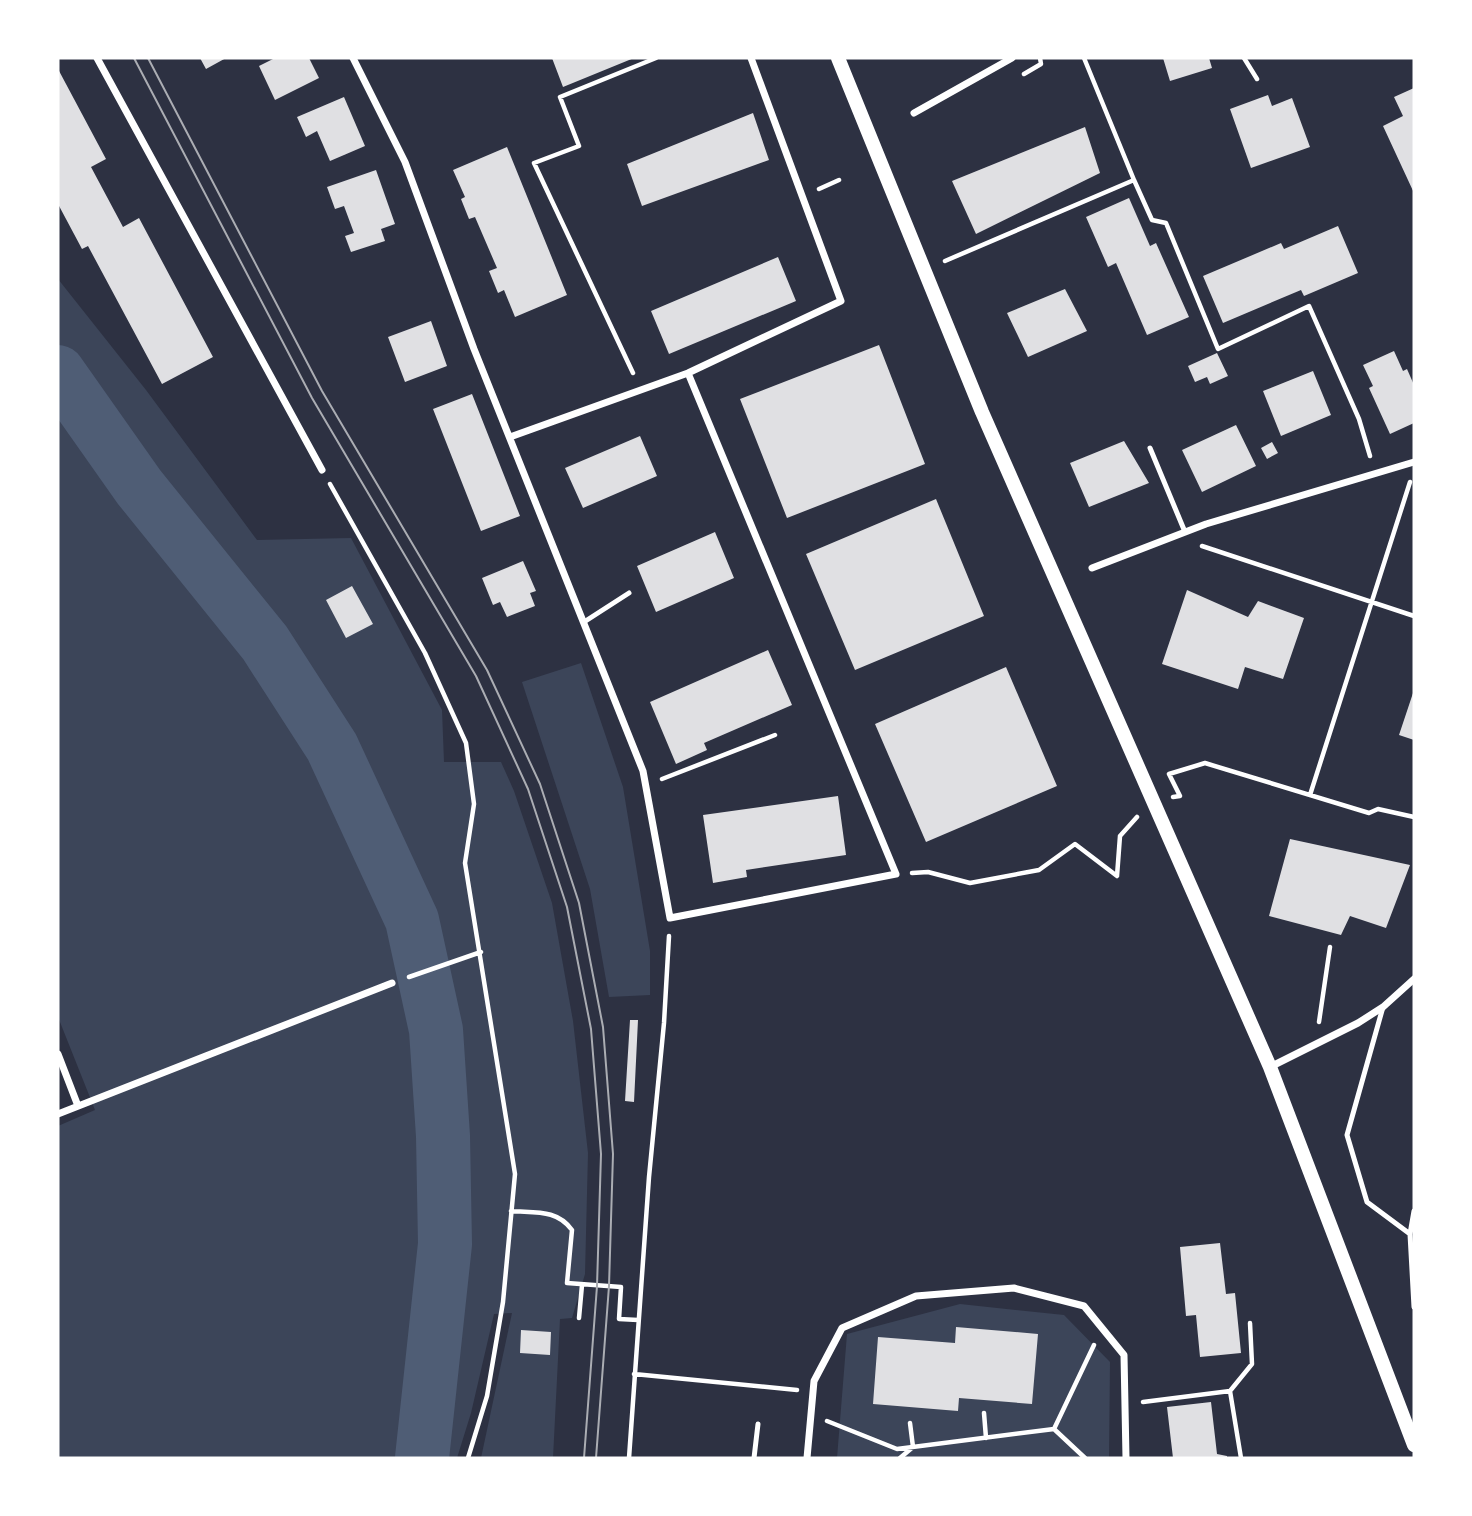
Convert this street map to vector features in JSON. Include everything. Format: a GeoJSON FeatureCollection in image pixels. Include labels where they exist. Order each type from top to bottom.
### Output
{"type":"FeatureCollection","features":[{"type":"Feature","properties":{"kind":"main road"},"geometry":{"type":"LineString","coordinates":[[838,58],[982,412],[1270,1067],[1414,1445]]}},
{"type":"Feature","properties":{"kind":"street"},"geometry":{"type":"LineString","coordinates":[[97,58],[322,470]]}},
{"type":"Feature","properties":{"kind":"street"},"geometry":{"type":"LineString","coordinates":[[354,58],[405,162],[474,349],[643,771],[670,918],[896,874],[688,373]]}},
{"type":"Feature","properties":{"kind":"street"},"geometry":{"type":"LineString","coordinates":[[510,437],[688,373],[841,301],[751,58]]}},
{"type":"Feature","properties":{"kind":"street"},"geometry":{"type":"LineString","coordinates":[[914,113],[1012,58]]}},
{"type":"Feature","properties":{"kind":"street"},"geometry":{"type":"LineString","coordinates":[[1092,568],[1185,532],[1414,462]]}},
{"type":"Feature","properties":{"kind":"street"},"geometry":{"type":"LineString","coordinates":[[1270,1067],[1383,1007],[1414,979]]}},
{"type":"Feature","properties":{"kind":"street"},"geometry":{"type":"LineString","coordinates":[[58,1114],[393,983]]}},
{"type":"Feature","properties":{"kind":"street"},"geometry":{"type":"LineString","coordinates":[[58,1054],[78,1106]]}},
{"type":"Feature","properties":{"kind":"street"},"geometry":{"type":"LineString","coordinates":[[807,1458],[814,1381],[842,1328],[916,1296],[1014,1288],[1084,1306],[1124,1355],[1126,1458]]}},
{"type":"Feature","properties":{"kind":"lane"},"geometry":{"type":"LineString","coordinates":[[1150,448],[1185,532]]}},
{"type":"Feature","properties":{"kind":"lane"},"geometry":{"type":"LineString","coordinates":[[584,622],[629,593]]}},
{"type":"Feature","properties":{"kind":"lane"},"geometry":{"type":"LineString","coordinates":[[1383,1007],[1347,1135],[1367,1202],[1410,1234]]}},
{"type":"Feature","properties":{"kind":"lane"},"geometry":{"type":"LineString","coordinates":[[1414,1211],[1410,1234],[1414,1307]]}},
{"type":"Feature","properties":{"kind":"lane"},"geometry":{"type":"LineString","coordinates":[[754,1458],[758,1424]]}},
{"type":"Feature","properties":{"kind":"path"},"geometry":{"type":"LineString","coordinates":[[641,390],[534,163],[579,146],[560,97],[656,58]]}},
{"type":"Feature","properties":{"kind":"path"},"geometry":{"type":"LineString","coordinates":[[1084,58],[1133,180],[1152,220],[1166,223],[1218,349],[1309,306],[1359,419],[1375,474]]}},
{"type":"Feature","properties":{"kind":"path"},"geometry":{"type":"LineString","coordinates":[[1244,58],[1257,79]]}},
{"type":"Feature","properties":{"kind":"path"},"geometry":{"type":"LineString","coordinates":[[925,270],[1133,180]]}},
{"type":"Feature","properties":{"kind":"path"},"geometry":{"type":"LineString","coordinates":[[322,470],[425,653],[466,743],[474,804],[465,863],[515,1174],[503,1302],[487,1396],[468,1458]]}},
{"type":"Feature","properties":{"kind":"path"},"geometry":{"type":"LineString","coordinates":[[1310,795],[1410,480]]}},
{"type":"Feature","properties":{"kind":"path"},"geometry":{"type":"LineString","coordinates":[[1174,536],[1414,615]]}},
{"type":"Feature","properties":{"kind":"path"},"geometry":{"type":"LineString","coordinates":[[645,786],[775,734]]}},
{"type":"Feature","properties":{"kind":"path"},"geometry":{"type":"LineString","coordinates":[[928,872],[970,883],[1039,870],[1075,844],[1117,876],[1120,836],[1152,801],[1180,796],[1169,774],[1205,763],[1369,813],[1378,809],[1414,817]]}},
{"type":"Feature","properties":{"kind":"path"},"geometry":{"type":"LineString","coordinates":[[629,1458],[670,918]]}},
{"type":"Feature","properties":{"kind":"path"},"geometry":{"type":"LineString","coordinates":[[1315,1045],[1331,947]]}},
{"type":"Feature","properties":{"kind":"path"},"geometry":{"type":"LineString","coordinates":[[406,978],[481,952]]}},
{"type":"Feature","properties":{"kind":"path"},"geometry":{"type":"LineString","coordinates":[[511,1212],[550,1214],[564,1219],[572,1230],[567,1283],[621,1287],[619,1319],[638,1320]]}},
{"type":"Feature","properties":{"kind":"path"},"geometry":{"type":"LineString","coordinates":[[579,1318],[582,1284]]}},
{"type":"Feature","properties":{"kind":"path"},"geometry":{"type":"LineString","coordinates":[[1125,1404],[1230,1391],[1252,1364],[1250,1323]]}},
{"type":"Feature","properties":{"kind":"path"},"geometry":{"type":"LineString","coordinates":[[1054,1429],[1102,1328]]}},
{"type":"Feature","properties":{"kind":"path"},"geometry":{"type":"LineString","coordinates":[[634,1374],[812,1392]]}},
{"type":"Feature","properties":{"kind":"path"},"geometry":{"type":"LineString","coordinates":[[1230,1391],[1241,1458]]}},
{"type":"Feature","properties":{"kind":"path"},"geometry":{"type":"LineString","coordinates":[[984,1413],[986,1438]]}},
{"type":"Feature","properties":{"kind":"path"},"geometry":{"type":"LineString","coordinates":[[810,1414],[897,1449],[1054,1429]]}},
{"type":"Feature","properties":{"kind":"path"},"geometry":{"type":"LineString","coordinates":[[910,1423],[913,1447]]}},
{"type":"Feature","properties":{"kind":"path"},"geometry":{"type":"LineString","coordinates":[[1054,1429],[1084,1458]]}},
{"type":"Feature","properties":{"kind":"path"},"geometry":{"type":"LineString","coordinates":[[900,1458],[913,1447]]}},
{"type":"Feature","properties":{"kind":"shaded area"},"geometry":{"type":"Polygon","coordinates":[[[58,279],[146,390],[257,540],[351,538],[442,710],[444,762],[501,762],[514,791],[552,903],[573,1021],[588,1153],[585,1274],[572,1318],[560,1319],[553,1458],[481,1458],[512,1313],[494,1314],[471,1413],[457,1458],[58,1458],[58,1126],[95,1110],[58,1017],[58,279]]]}},
{"type":"Feature","properties":{"kind":"shaded area"},"geometry":{"type":"Polygon","coordinates":[[[581,663],[623,787],[650,951],[650,995],[609,997],[590,889],[522,682],[581,663]]]}},
{"type":"Feature","properties":{"kind":"shaded area"},"geometry":{"type":"Polygon","coordinates":[[[960,1304],[1064,1315],[1110,1362],[1109,1458],[837,1458],[847,1334],[960,1304]]]}},
{"type":"Feature","properties":{"kind":"building"},"geometry":{"type":"Polygon","coordinates":[[[200,58],[226,58],[206,69],[200,58]]]}},
{"type":"Feature","properties":{"kind":"building"},"geometry":{"type":"Polygon","coordinates":[[[275,58],[309,58],[319,78],[275,100],[259,66],[275,58]]]}},
{"type":"Feature","properties":{"kind":"building"},"geometry":{"type":"Polygon","coordinates":[[[552,58],[634,58],[563,87],[552,58]]]}},
{"type":"Feature","properties":{"kind":"building"},"geometry":{"type":"Polygon","coordinates":[[[1163,58],[1209,58],[1212,68],[1170,81],[1163,58]]]}},
{"type":"Feature","properties":{"kind":"building"},"geometry":{"type":"Polygon","coordinates":[[[58,69],[106,159],[91,167],[123,227],[139,218],[213,357],[162,384],[88,246],[82,249],[58,204],[58,69]]]}},
{"type":"Feature","properties":{"kind":"building"},"geometry":{"type":"Polygon","coordinates":[[[1414,88],[1414,193],[1383,126],[1403,116],[1394,97],[1414,88]]]}},
{"type":"Feature","properties":{"kind":"building"},"geometry":{"type":"Polygon","coordinates":[[[1268,95],[1272,106],[1292,98],[1310,147],[1251,168],[1230,109],[1268,95]]]}},
{"type":"Feature","properties":{"kind":"building"},"geometry":{"type":"Polygon","coordinates":[[[344,97],[365,146],[330,161],[317,131],[306,137],[297,117],[344,97]]]}},
{"type":"Feature","properties":{"kind":"building"},"geometry":{"type":"Polygon","coordinates":[[[753,113],[769,160],[642,206],[627,164],[753,113]]]}},
{"type":"Feature","properties":{"kind":"building"},"geometry":{"type":"Polygon","coordinates":[[[1085,127],[1100,173],[976,234],[952,181],[1085,127]]]}},
{"type":"Feature","properties":{"kind":"building"},"geometry":{"type":"Polygon","coordinates":[[[507,147],[567,295],[515,317],[504,290],[498,293],[489,271],[497,268],[475,217],[469,219],[461,199],[465,197],[453,170],[507,147]]]}},
{"type":"Feature","properties":{"kind":"building"},"geometry":{"type":"Polygon","coordinates":[[[376,170],[395,224],[381,229],[385,241],[351,252],[345,236],[354,233],[344,206],[335,209],[327,187],[376,170]]]}},
{"type":"Feature","properties":{"kind":"building"},"geometry":{"type":"Polygon","coordinates":[[[1129,198],[1150,246],[1156,243],[1189,317],[1147,335],[1116,263],[1108,267],[1086,217],[1129,198]]]}},
{"type":"Feature","properties":{"kind":"building"},"geometry":{"type":"Polygon","coordinates":[[[1338,226],[1358,273],[1304,296],[1301,290],[1223,323],[1203,276],[1281,243],[1284,249],[1338,226]]]}},
{"type":"Feature","properties":{"kind":"building"},"geometry":{"type":"Polygon","coordinates":[[[778,257],[796,301],[669,354],[651,311],[778,257]]]}},
{"type":"Feature","properties":{"kind":"building"},"geometry":{"type":"Polygon","coordinates":[[[1065,289],[1087,331],[1028,357],[1007,313],[1065,289]]]}},
{"type":"Feature","properties":{"kind":"building"},"geometry":{"type":"Polygon","coordinates":[[[431,321],[447,366],[405,382],[388,337],[431,321]]]}},
{"type":"Feature","properties":{"kind":"building"},"geometry":{"type":"Polygon","coordinates":[[[879,345],[925,464],[787,518],[740,399],[879,345]]]}},
{"type":"Feature","properties":{"kind":"building"},"geometry":{"type":"Polygon","coordinates":[[[1394,351],[1403,371],[1407,369],[1414,385],[1414,423],[1390,434],[1369,388],[1373,386],[1363,365],[1394,351]]]}},
{"type":"Feature","properties":{"kind":"building"},"geometry":{"type":"Polygon","coordinates":[[[1217,353],[1228,376],[1210,384],[1207,377],[1195,382],[1188,366],[1217,353]]]}},
{"type":"Feature","properties":{"kind":"building"},"geometry":{"type":"Polygon","coordinates":[[[1313,371],[1331,415],[1281,436],[1263,391],[1313,371]]]}},
{"type":"Feature","properties":{"kind":"building"},"geometry":{"type":"Polygon","coordinates":[[[472,394],[520,516],[481,531],[433,409],[472,394]]]}},
{"type":"Feature","properties":{"kind":"building"},"geometry":{"type":"Polygon","coordinates":[[[1236,425],[1256,466],[1202,492],[1182,450],[1236,425]]]}},
{"type":"Feature","properties":{"kind":"building"},"geometry":{"type":"Polygon","coordinates":[[[640,436],[657,476],[583,508],[565,468],[640,436]]]}},
{"type":"Feature","properties":{"kind":"building"},"geometry":{"type":"Polygon","coordinates":[[[1124,441],[1149,483],[1089,507],[1070,463],[1124,441]]]}},
{"type":"Feature","properties":{"kind":"building"},"geometry":{"type":"Polygon","coordinates":[[[1272,442],[1278,453],[1267,459],[1261,448],[1272,442]]]}},
{"type":"Feature","properties":{"kind":"building"},"geometry":{"type":"Polygon","coordinates":[[[936,499],[984,616],[855,670],[806,554],[936,499]]]}},
{"type":"Feature","properties":{"kind":"building"},"geometry":{"type":"Polygon","coordinates":[[[715,532],[734,578],[656,612],[637,566],[715,532]]]}},
{"type":"Feature","properties":{"kind":"building"},"geometry":{"type":"Polygon","coordinates":[[[523,561],[536,591],[530,593],[535,606],[507,617],[500,602],[493,605],[482,578],[523,561]]]}},
{"type":"Feature","properties":{"kind":"building"},"geometry":{"type":"Polygon","coordinates":[[[352,586],[373,624],[346,638],[326,600],[352,586]]]}},
{"type":"Feature","properties":{"kind":"building"},"geometry":{"type":"Polygon","coordinates":[[[1187,590],[1248,617],[1258,601],[1304,618],[1283,679],[1245,667],[1238,689],[1162,664],[1187,590]]]}},
{"type":"Feature","properties":{"kind":"building"},"geometry":{"type":"Polygon","coordinates":[[[768,650],[792,705],[704,743],[707,750],[676,764],[650,702],[768,650]]]}},
{"type":"Feature","properties":{"kind":"building"},"geometry":{"type":"Polygon","coordinates":[[[1006,667],[1057,786],[926,842],[875,724],[1006,667]]]}},
{"type":"Feature","properties":{"kind":"building"},"geometry":{"type":"Polygon","coordinates":[[[1414,690],[1414,740],[1399,735],[1414,690]]]}},
{"type":"Feature","properties":{"kind":"building"},"geometry":{"type":"Polygon","coordinates":[[[838,796],[846,855],[746,870],[747,877],[713,883],[703,815],[838,796]]]}},
{"type":"Feature","properties":{"kind":"building"},"geometry":{"type":"Polygon","coordinates":[[[1290,839],[1410,865],[1386,928],[1350,916],[1341,935],[1269,916],[1290,839]]]}},
{"type":"Feature","properties":{"kind":"building"},"geometry":{"type":"Polygon","coordinates":[[[630,1020],[638,1020],[634,1102],[625,1101],[630,1020]]]}},
{"type":"Feature","properties":{"kind":"building"},"geometry":{"type":"Polygon","coordinates":[[[1220,1243],[1226,1294],[1235,1293],[1241,1353],[1200,1357],[1196,1315],[1186,1316],[1180,1247],[1220,1243]]]}},
{"type":"Feature","properties":{"kind":"building"},"geometry":{"type":"Polygon","coordinates":[[[956,1327],[1038,1334],[1032,1404],[959,1398],[958,1411],[873,1404],[878,1337],[955,1343],[956,1327]]]}},
{"type":"Feature","properties":{"kind":"building"},"geometry":{"type":"Polygon","coordinates":[[[521,1330],[551,1332],[550,1355],[520,1353],[521,1330]]]}},
{"type":"Feature","properties":{"kind":"building"},"geometry":{"type":"Polygon","coordinates":[[[1211,1402],[1217,1454],[1227,1458],[1173,1458],[1167,1407],[1211,1402]]]}},
{"type":"Feature","properties":{"kind":"waterway"},"geometry":{"type":"LineString","coordinates":[[58,372],[139,487],[265,643],[332,747],[412,920],[436,1030],[443,1136],[445,1244],[422,1458]]}},
{"type":"Feature","properties":{"kind":"tram line"},"geometry":{"type":"LineString","coordinates":[[134,58],[312,398],[476,676],[528,789],[567,907],[591,1029],[601,1154],[597,1286],[584,1458]]}},
{"type":"Feature","properties":{"kind":"tram line"},"geometry":{"type":"LineString","coordinates":[[148,58],[322,391],[487,670],[540,784],[579,903],[603,1027],[613,1154],[609,1286],[596,1458]]}}]}
